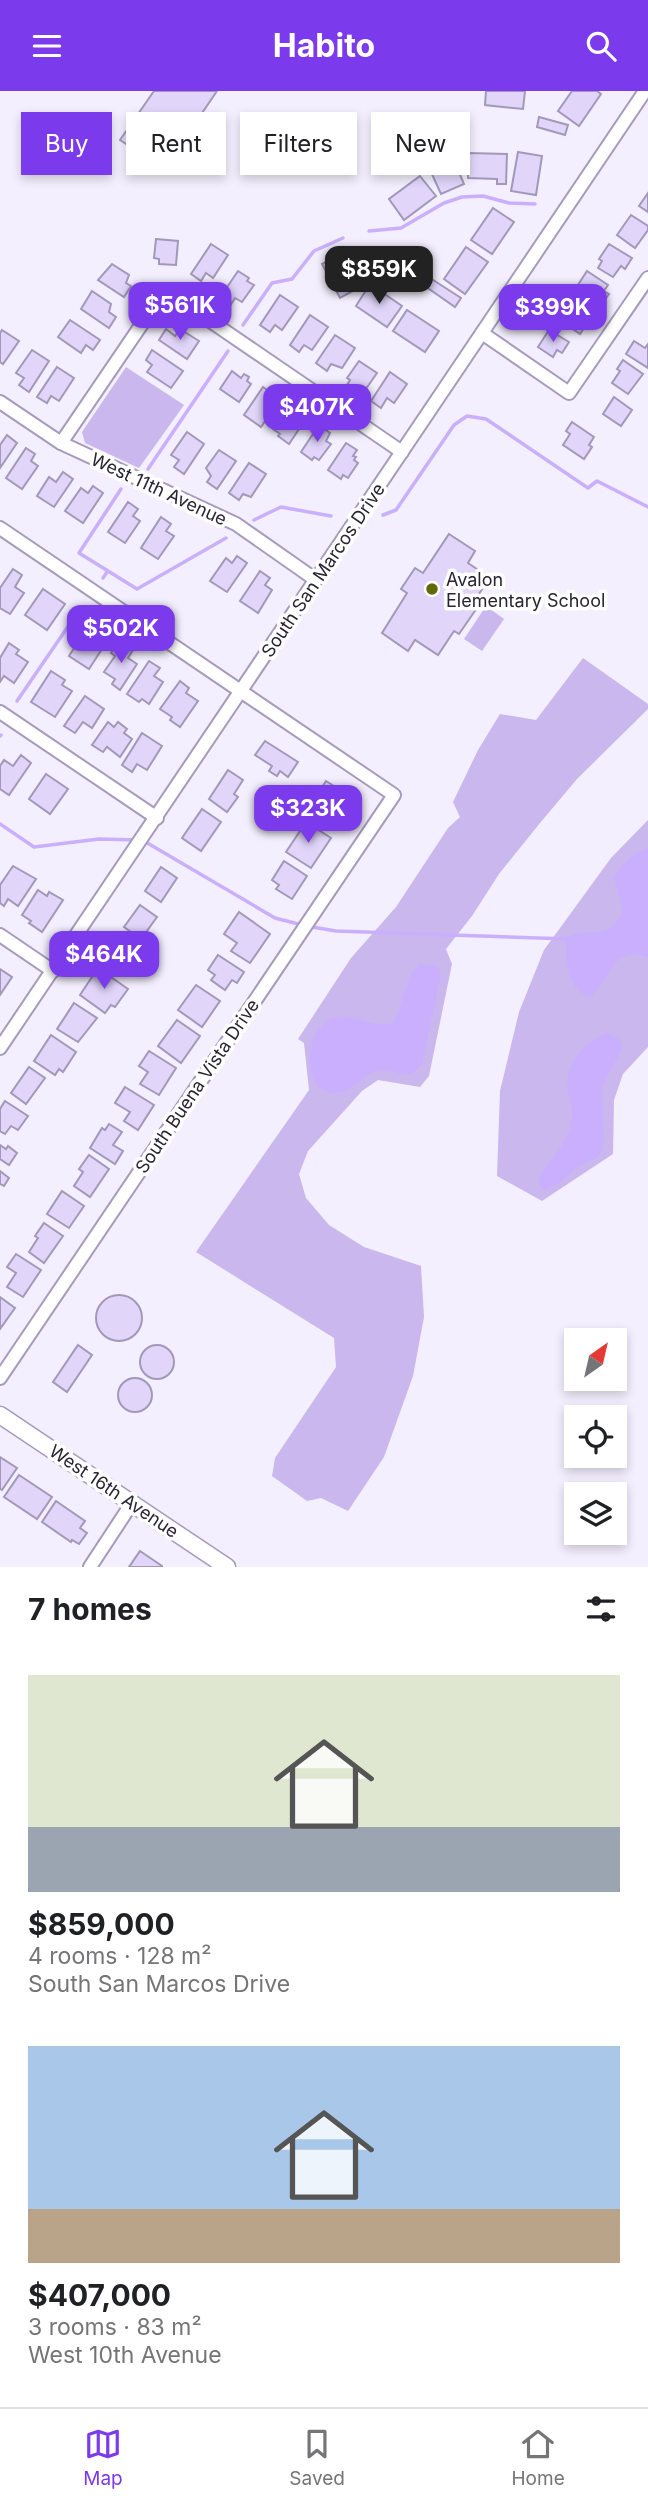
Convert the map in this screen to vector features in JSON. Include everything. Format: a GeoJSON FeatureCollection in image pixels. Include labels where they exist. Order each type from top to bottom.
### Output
{"type":"FeatureCollection","features":[{"type":"Feature","properties":{"kind":"street","name":"South San Marcos Drive"},"geometry":{"type":"LineString","coordinates":[[0,1048],[645,91]]}},
{"type":"Feature","properties":{"kind":"street"},"geometry":{"type":"LineString","coordinates":[[482,333],[569,393],[648,278]]}},
{"type":"Feature","properties":{"kind":"street"},"geometry":{"type":"LineString","coordinates":[[61,443],[165,290],[402,452]]}},
{"type":"Feature","properties":{"kind":"street","name":"West 11th Avenue"},"geometry":{"type":"LineString","coordinates":[[0,402],[61,443],[236,524],[316,580]]}},
{"type":"Feature","properties":{"kind":"street"},"geometry":{"type":"LineString","coordinates":[[0,528],[242,690]]}},
{"type":"Feature","properties":{"kind":"street","name":"South Buena Vista Drive"},"geometry":{"type":"LineString","coordinates":[[0,1377],[394,795],[242,690]]}},
{"type":"Feature","properties":{"kind":"street"},"geometry":{"type":"LineString","coordinates":[[0,712],[157,818]]}},
{"type":"Feature","properties":{"kind":"street"},"geometry":{"type":"LineString","coordinates":[[0,935],[52,971]]}},
{"type":"Feature","properties":{"kind":"street","name":"West 16th Avenue"},"geometry":{"type":"LineString","coordinates":[[0,1415],[227,1567]]}},
{"type":"Feature","properties":{"kind":"street"},"geometry":{"type":"LineString","coordinates":[[90,1567],[132,1503]]}},
{"type":"Feature","properties":{"kind":"shaded area"},"geometry":{"type":"Polygon","coordinates":[[[126,367],[184,405],[139,468],[85,443],[82,432],[126,367]]]}},
{"type":"Feature","properties":{"kind":"shaded area"},"geometry":{"type":"Polygon","coordinates":[[[486,606],[504,619],[482,651],[464,639],[486,606]]]}},
{"type":"Feature","properties":{"kind":"shaded area"},"geometry":{"type":"Polygon","coordinates":[[[583,658],[648,704],[648,709],[577,779],[499,874],[472,916],[446,949],[452,964],[429,1076],[420,1087],[378,1080],[362,1091],[308,1151],[299,1174],[306,1198],[329,1225],[364,1247],[421,1266],[424,1317],[413,1376],[384,1457],[348,1511],[321,1498],[307,1501],[272,1476],[275,1458],[336,1367],[334,1338],[196,1252],[309,1090],[304,1043],[298,1039],[351,958],[396,907],[448,828],[460,817],[453,802],[478,750],[500,714],[536,720],[583,658]]]}},
{"type":"Feature","properties":{"kind":"shaded area"},"geometry":{"type":"Polygon","coordinates":[[[648,820],[648,1047],[623,1074],[614,1100],[613,1154],[542,1201],[497,1176],[500,1091],[519,1012],[544,950],[611,858],[648,820]]]}},
{"type":"Feature","properties":{"kind":"shaded area"},"geometry":{"type":"Polygon","coordinates":[[[648,848],[648,957],[636,954],[619,959],[590,997],[582,993],[572,981],[566,939],[583,932],[604,931],[617,922],[623,911],[614,877],[628,859],[648,848]]]}},
{"type":"Feature","properties":{"kind":"shaded area"},"geometry":{"type":"Polygon","coordinates":[[[420,964],[436,966],[440,971],[440,979],[422,1064],[417,1070],[407,1074],[372,1072],[343,1092],[337,1093],[325,1091],[316,1084],[309,1059],[316,1033],[324,1023],[343,1016],[387,1025],[394,1023],[410,976],[420,964]]]}},
{"type":"Feature","properties":{"kind":"shaded area"},"geometry":{"type":"Polygon","coordinates":[[[607,1033],[618,1038],[622,1044],[603,1087],[601,1150],[596,1158],[544,1190],[539,1185],[539,1178],[562,1144],[572,1122],[568,1091],[569,1072],[583,1048],[607,1033]]]}},
{"type":"Feature","properties":{"kind":"building"},"geometry":{"type":"Polygon","coordinates":[[[154,91],[217,91],[203,112],[139,112],[154,91]]]}},
{"type":"Feature","properties":{"kind":"building"},"geometry":{"type":"Polygon","coordinates":[[[486,91],[525,91],[523,109],[485,105],[486,91]]]}},
{"type":"Feature","properties":{"kind":"building"},"geometry":{"type":"Polygon","coordinates":[[[572,91],[597,91],[601,94],[579,126],[558,111],[572,91]]]}},
{"type":"Feature","properties":{"kind":"building"},"geometry":{"type":"Polygon","coordinates":[[[539,117],[568,125],[565,135],[537,127],[539,117]]]}},
{"type":"Feature","properties":{"kind":"building"},"geometry":{"type":"Polygon","coordinates":[[[126,131],[126,144],[120,140],[126,131]]]}},
{"type":"Feature","properties":{"kind":"building"},"geometry":{"type":"Polygon","coordinates":[[[518,152],[542,156],[536,195],[511,191],[518,152]]]}},
{"type":"Feature","properties":{"kind":"building"},"geometry":{"type":"Polygon","coordinates":[[[470,153],[507,154],[506,184],[497,184],[497,179],[468,178],[470,153]]]}},
{"type":"Feature","properties":{"kind":"building"},"geometry":{"type":"Polygon","coordinates":[[[432,175],[460,175],[464,184],[441,194],[432,175]]]}},
{"type":"Feature","properties":{"kind":"building"},"geometry":{"type":"Polygon","coordinates":[[[420,176],[436,196],[404,220],[389,199],[420,176]]]}},
{"type":"Feature","properties":{"kind":"building"},"geometry":{"type":"Polygon","coordinates":[[[648,193],[648,212],[639,206],[648,193]]]}},
{"type":"Feature","properties":{"kind":"building"},"geometry":{"type":"Polygon","coordinates":[[[493,208],[514,222],[492,254],[471,240],[493,208]]]}},
{"type":"Feature","properties":{"kind":"building"},"geometry":{"type":"Polygon","coordinates":[[[631,215],[648,226],[635,248],[617,235],[631,215]]]}},
{"type":"Feature","properties":{"kind":"building"},"geometry":{"type":"Polygon","coordinates":[[[156,239],[178,241],[176,265],[159,264],[159,259],[154,258],[156,239]]]}},
{"type":"Feature","properties":{"kind":"building"},"geometry":{"type":"Polygon","coordinates":[[[211,244],[228,255],[213,278],[206,273],[201,281],[191,274],[211,244]]]}},
{"type":"Feature","properties":{"kind":"building"},"geometry":{"type":"Polygon","coordinates":[[[609,244],[632,258],[625,269],[621,266],[613,277],[598,268],[602,261],[599,259],[609,244]]]}},
{"type":"Feature","properties":{"kind":"building"},"geometry":{"type":"Polygon","coordinates":[[[466,247],[488,262],[465,294],[444,279],[466,247]]]}},
{"type":"Feature","properties":{"kind":"building"},"geometry":{"type":"Polygon","coordinates":[[[345,252],[362,286],[340,298],[322,264],[345,252]]]}},
{"type":"Feature","properties":{"kind":"building"},"geometry":{"type":"Polygon","coordinates":[[[112,264],[129,275],[126,283],[131,286],[124,297],[98,280],[112,264]]]}},
{"type":"Feature","properties":{"kind":"building"},"geometry":{"type":"Polygon","coordinates":[[[238,271],[254,285],[242,302],[235,298],[230,306],[219,299],[238,271]]]}},
{"type":"Feature","properties":{"kind":"building"},"geometry":{"type":"Polygon","coordinates":[[[587,271],[608,285],[604,291],[609,294],[601,305],[576,288],[587,271]]]}},
{"type":"Feature","properties":{"kind":"building"},"geometry":{"type":"Polygon","coordinates":[[[427,276],[461,298],[455,307],[422,284],[427,276]]]}},
{"type":"Feature","properties":{"kind":"building"},"geometry":{"type":"Polygon","coordinates":[[[370,284],[402,306],[387,327],[356,306],[370,284]]]}},
{"type":"Feature","properties":{"kind":"building"},"geometry":{"type":"Polygon","coordinates":[[[92,291],[111,304],[109,312],[116,317],[109,328],[81,309],[92,291]]]}},
{"type":"Feature","properties":{"kind":"building"},"geometry":{"type":"Polygon","coordinates":[[[280,295],[298,307],[282,330],[275,325],[270,332],[260,325],[280,295]]]}},
{"type":"Feature","properties":{"kind":"building"},"geometry":{"type":"Polygon","coordinates":[[[575,298],[591,310],[582,322],[586,325],[580,334],[560,320],[575,298]]]}},
{"type":"Feature","properties":{"kind":"building"},"geometry":{"type":"Polygon","coordinates":[[[407,310],[439,331],[425,352],[393,331],[407,310]]]}},
{"type":"Feature","properties":{"kind":"building"},"geometry":{"type":"Polygon","coordinates":[[[310,315],[328,327],[312,350],[304,345],[299,352],[290,345],[310,315]]]}},
{"type":"Feature","properties":{"kind":"building"},"geometry":{"type":"Polygon","coordinates":[[[70,320],[100,340],[93,350],[86,345],[81,353],[58,337],[70,320]]]}},
{"type":"Feature","properties":{"kind":"building"},"geometry":{"type":"Polygon","coordinates":[[[166,329],[175,336],[180,329],[199,341],[187,359],[159,340],[166,329]]]}},
{"type":"Feature","properties":{"kind":"building"},"geometry":{"type":"Polygon","coordinates":[[[2,330],[19,341],[3,364],[0,362],[2,330]]]}},
{"type":"Feature","properties":{"kind":"building"},"geometry":{"type":"Polygon","coordinates":[[[549,330],[569,342],[562,353],[557,350],[553,357],[538,347],[549,330]]]}},
{"type":"Feature","properties":{"kind":"building"},"geometry":{"type":"Polygon","coordinates":[[[335,335],[355,348],[342,368],[331,364],[327,371],[316,363],[335,335]]]}},
{"type":"Feature","properties":{"kind":"building"},"geometry":{"type":"Polygon","coordinates":[[[634,341],[645,348],[648,344],[648,368],[626,354],[634,341]]]}},
{"type":"Feature","properties":{"kind":"building"},"geometry":{"type":"Polygon","coordinates":[[[32,350],[49,361],[29,392],[19,385],[24,378],[16,373],[32,350]]]}},
{"type":"Feature","properties":{"kind":"building"},"geometry":{"type":"Polygon","coordinates":[[[152,350],[183,371],[171,388],[147,372],[152,365],[146,360],[152,350]]]}},
{"type":"Feature","properties":{"kind":"building"},"geometry":{"type":"Polygon","coordinates":[[[623,360],[643,374],[628,394],[612,383],[623,360]]]}},
{"type":"Feature","properties":{"kind":"building"},"geometry":{"type":"Polygon","coordinates":[[[359,361],[377,373],[363,393],[347,385],[350,380],[347,378],[359,361]]]}},
{"type":"Feature","properties":{"kind":"building"},"geometry":{"type":"Polygon","coordinates":[[[57,367],[74,378],[59,401],[51,396],[47,403],[37,397],[57,367]]]}},
{"type":"Feature","properties":{"kind":"building"},"geometry":{"type":"Polygon","coordinates":[[[232,371],[241,378],[244,374],[249,377],[247,381],[251,384],[239,402],[220,389],[232,371]]]}},
{"type":"Feature","properties":{"kind":"building"},"geometry":{"type":"Polygon","coordinates":[[[390,372],[407,384],[394,403],[387,398],[381,408],[371,401],[390,372]]]}},
{"type":"Feature","properties":{"kind":"building"},"geometry":{"type":"Polygon","coordinates":[[[263,387],[273,394],[267,404],[274,408],[261,427],[244,415],[263,387]]]}},
{"type":"Feature","properties":{"kind":"building"},"geometry":{"type":"Polygon","coordinates":[[[614,397],[632,410],[621,426],[603,414],[614,397]]]}},
{"type":"Feature","properties":{"kind":"building"},"geometry":{"type":"Polygon","coordinates":[[[296,410],[307,417],[289,444],[273,429],[284,413],[293,415],[296,410]]]}},
{"type":"Feature","properties":{"kind":"building"},"geometry":{"type":"Polygon","coordinates":[[[572,422],[594,437],[589,445],[592,447],[584,459],[563,445],[570,434],[566,431],[572,422]]]}},
{"type":"Feature","properties":{"kind":"building"},"geometry":{"type":"Polygon","coordinates":[[[319,425],[330,433],[326,441],[331,444],[319,460],[314,457],[312,460],[301,452],[319,425]]]}},
{"type":"Feature","properties":{"kind":"building"},"geometry":{"type":"Polygon","coordinates":[[[187,432],[204,444],[184,474],[174,467],[179,460],[171,455],[187,432]]]}},
{"type":"Feature","properties":{"kind":"building"},"geometry":{"type":"Polygon","coordinates":[[[7,435],[17,443],[0,468],[0,445],[7,435]]]}},
{"type":"Feature","properties":{"kind":"building"},"geometry":{"type":"Polygon","coordinates":[[[346,443],[357,450],[353,456],[358,463],[348,478],[343,475],[341,479],[328,470],[346,443]]]}},
{"type":"Feature","properties":{"kind":"building"},"geometry":{"type":"Polygon","coordinates":[[[26,448],[35,454],[31,461],[38,466],[22,489],[6,478],[26,448]]]}},
{"type":"Feature","properties":{"kind":"building"},"geometry":{"type":"Polygon","coordinates":[[[219,450],[236,461],[217,489],[207,482],[211,476],[206,468],[219,450]]]}},
{"type":"Feature","properties":{"kind":"building"},"geometry":{"type":"Polygon","coordinates":[[[249,463],[266,474],[251,497],[243,494],[239,500],[229,493],[249,463]]]}},
{"type":"Feature","properties":{"kind":"building"},"geometry":{"type":"Polygon","coordinates":[[[63,472],[73,479],[54,507],[37,496],[49,477],[56,482],[63,472]]]}},
{"type":"Feature","properties":{"kind":"building"},"geometry":{"type":"Polygon","coordinates":[[[93,486],[103,493],[83,523],[65,511],[81,488],[88,493],[93,486]]]}},
{"type":"Feature","properties":{"kind":"building"},"geometry":{"type":"Polygon","coordinates":[[[128,502],[138,509],[133,516],[140,521],[125,543],[108,532],[128,502]]]}},
{"type":"Feature","properties":{"kind":"building"},"geometry":{"type":"Polygon","coordinates":[[[161,517],[171,524],[166,531],[174,536],[158,559],[141,548],[161,517]]]}},
{"type":"Feature","properties":{"kind":"building"},"geometry":{"type":"Polygon","coordinates":[[[449,534],[475,551],[468,563],[490,578],[474,601],[479,605],[459,634],[454,631],[438,655],[415,640],[408,651],[382,633],[407,593],[401,589],[415,568],[423,573],[449,534]]]}},
{"type":"Feature","properties":{"kind":"building"},"geometry":{"type":"Polygon","coordinates":[[[237,556],[247,563],[227,592],[210,581],[226,558],[232,563],[237,556]]]}},
{"type":"Feature","properties":{"kind":"building"},"geometry":{"type":"Polygon","coordinates":[[[13,569],[22,575],[15,587],[24,593],[10,614],[0,608],[0,588],[13,569]]]}},
{"type":"Feature","properties":{"kind":"building"},"geometry":{"type":"Polygon","coordinates":[[[260,571],[270,578],[265,585],[272,590],[258,613],[240,601],[260,571]]]}},
{"type":"Feature","properties":{"kind":"building"},"geometry":{"type":"Polygon","coordinates":[[[43,589],[65,604],[47,630],[25,615],[43,589]]]}},
{"type":"Feature","properties":{"kind":"building"},"geometry":{"type":"Polygon","coordinates":[[[101,628],[111,635],[89,669],[69,656],[86,630],[95,636],[101,628]]]}},
{"type":"Feature","properties":{"kind":"building"},"geometry":{"type":"Polygon","coordinates":[[[119,641],[133,650],[128,658],[137,664],[120,690],[112,684],[115,679],[104,672],[115,656],[111,653],[119,641]]]}},
{"type":"Feature","properties":{"kind":"building"},"geometry":{"type":"Polygon","coordinates":[[[9,643],[19,650],[16,654],[28,662],[14,683],[4,676],[0,682],[0,658],[9,643]]]}},
{"type":"Feature","properties":{"kind":"building"},"geometry":{"type":"Polygon","coordinates":[[[149,661],[160,668],[154,676],[163,682],[149,704],[142,699],[139,702],[127,694],[149,661]]]}},
{"type":"Feature","properties":{"kind":"building"},"geometry":{"type":"Polygon","coordinates":[[[51,671],[65,680],[62,685],[72,691],[55,717],[31,702],[51,671]]]}},
{"type":"Feature","properties":{"kind":"building"},"geometry":{"type":"Polygon","coordinates":[[[180,681],[189,688],[186,693],[198,701],[180,727],[160,709],[180,681]]]}},
{"type":"Feature","properties":{"kind":"building"},"geometry":{"type":"Polygon","coordinates":[[[85,696],[104,709],[92,728],[83,722],[75,733],[64,726],[85,696]]]}},
{"type":"Feature","properties":{"kind":"building"},"geometry":{"type":"Polygon","coordinates":[[[108,722],[114,727],[118,722],[127,729],[124,733],[132,739],[120,757],[107,747],[103,752],[92,745],[108,722]]]}},
{"type":"Feature","properties":{"kind":"building"},"geometry":{"type":"Polygon","coordinates":[[[142,733],[162,746],[147,770],[137,764],[132,772],[122,765],[142,733]]]}},
{"type":"Feature","properties":{"kind":"building"},"geometry":{"type":"Polygon","coordinates":[[[265,741],[298,762],[288,777],[280,771],[277,776],[269,771],[272,766],[255,755],[265,741]]]}},
{"type":"Feature","properties":{"kind":"building"},"geometry":{"type":"Polygon","coordinates":[[[21,755],[31,763],[9,795],[0,789],[0,766],[4,760],[13,766],[21,755]]]}},
{"type":"Feature","properties":{"kind":"building"},"geometry":{"type":"Polygon","coordinates":[[[228,770],[243,780],[234,794],[238,797],[227,812],[209,799],[228,770]]]}},
{"type":"Feature","properties":{"kind":"building"},"geometry":{"type":"Polygon","coordinates":[[[46,774],[68,789],[50,814],[29,799],[46,774]]]}},
{"type":"Feature","properties":{"kind":"building"},"geometry":{"type":"Polygon","coordinates":[[[326,781],[356,800],[343,820],[327,810],[330,806],[316,797],[326,781]]]}},
{"type":"Feature","properties":{"kind":"building"},"geometry":{"type":"Polygon","coordinates":[[[202,809],[221,822],[201,851],[182,838],[202,809]]]}},
{"type":"Feature","properties":{"kind":"building"},"geometry":{"type":"Polygon","coordinates":[[[306,822],[331,838],[311,868],[286,852],[306,822]]]}},
{"type":"Feature","properties":{"kind":"building"},"geometry":{"type":"Polygon","coordinates":[[[284,861],[307,876],[292,899],[276,889],[279,885],[272,880],[284,861]]]}},
{"type":"Feature","properties":{"kind":"building"},"geometry":{"type":"Polygon","coordinates":[[[13,866],[36,879],[18,906],[8,899],[4,906],[0,903],[0,885],[13,866]]]}},
{"type":"Feature","properties":{"kind":"building"},"geometry":{"type":"Polygon","coordinates":[[[161,867],[177,878],[161,902],[145,891],[161,867]]]}},
{"type":"Feature","properties":{"kind":"building"},"geometry":{"type":"Polygon","coordinates":[[[38,890],[47,896],[49,892],[63,900],[42,932],[22,915],[38,890]]]}},
{"type":"Feature","properties":{"kind":"building"},"geometry":{"type":"Polygon","coordinates":[[[140,905],[157,917],[141,939],[124,927],[140,905]]]}},
{"type":"Feature","properties":{"kind":"building"},"geometry":{"type":"Polygon","coordinates":[[[239,912],[270,934],[250,963],[231,951],[237,943],[224,934],[239,912]]]}},
{"type":"Feature","properties":{"kind":"building"},"geometry":{"type":"Polygon","coordinates":[[[118,935],[136,947],[130,956],[134,959],[128,969],[123,966],[119,972],[102,961],[118,935]]]}},
{"type":"Feature","properties":{"kind":"building"},"geometry":{"type":"Polygon","coordinates":[[[218,955],[244,972],[237,983],[232,980],[225,990],[211,980],[215,975],[208,970],[218,955]]]}},
{"type":"Feature","properties":{"kind":"building"},"geometry":{"type":"Polygon","coordinates":[[[98,968],[128,989],[115,1007],[111,1005],[105,1013],[80,995],[98,968]]]}},
{"type":"Feature","properties":{"kind":"building"},"geometry":{"type":"Polygon","coordinates":[[[0,969],[12,977],[0,995],[0,969]]]}},
{"type":"Feature","properties":{"kind":"building"},"geometry":{"type":"Polygon","coordinates":[[[196,985],[220,1001],[202,1027],[178,1010],[196,985]]]}},
{"type":"Feature","properties":{"kind":"building"},"geometry":{"type":"Polygon","coordinates":[[[74,1003],[97,1018],[78,1042],[57,1029],[74,1003]]]}},
{"type":"Feature","properties":{"kind":"building"},"geometry":{"type":"Polygon","coordinates":[[[177,1020],[200,1036],[181,1063],[158,1046],[177,1020]]]}},
{"type":"Feature","properties":{"kind":"building"},"geometry":{"type":"Polygon","coordinates":[[[51,1035],[76,1052],[63,1072],[59,1069],[55,1075],[34,1061],[51,1035]]]}},
{"type":"Feature","properties":{"kind":"building"},"geometry":{"type":"Polygon","coordinates":[[[149,1051],[176,1068],[159,1095],[140,1084],[148,1072],[139,1066],[149,1051]]]}},
{"type":"Feature","properties":{"kind":"building"},"geometry":{"type":"Polygon","coordinates":[[[29,1067],[45,1078],[26,1104],[11,1093],[29,1067]]]}},
{"type":"Feature","properties":{"kind":"building"},"geometry":{"type":"Polygon","coordinates":[[[125,1087],[154,1105],[138,1130],[124,1121],[130,1112],[115,1103],[125,1087]]]}},
{"type":"Feature","properties":{"kind":"building"},"geometry":{"type":"Polygon","coordinates":[[[5,1101],[28,1116],[18,1130],[11,1126],[5,1134],[0,1131],[0,1109],[5,1101]]]}},
{"type":"Feature","properties":{"kind":"building"},"geometry":{"type":"Polygon","coordinates":[[[109,1124],[122,1132],[113,1145],[123,1151],[115,1164],[90,1148],[102,1128],[105,1130],[109,1124]]]}},
{"type":"Feature","properties":{"kind":"building"},"geometry":{"type":"Polygon","coordinates":[[[0,1145],[6,1149],[8,1146],[17,1153],[9,1165],[0,1159],[0,1145]]]}},
{"type":"Feature","properties":{"kind":"building"},"geometry":{"type":"Polygon","coordinates":[[[89,1155],[109,1169],[90,1197],[74,1186],[83,1172],[79,1169],[89,1155]]]}},
{"type":"Feature","properties":{"kind":"building"},"geometry":{"type":"Polygon","coordinates":[[[0,1171],[9,1178],[4,1186],[0,1184],[0,1171]]]}},
{"type":"Feature","properties":{"kind":"building"},"geometry":{"type":"Polygon","coordinates":[[[62,1191],[84,1206],[69,1228],[47,1214],[62,1191]]]}},
{"type":"Feature","properties":{"kind":"building"},"geometry":{"type":"Polygon","coordinates":[[[44,1223],[63,1236],[44,1263],[29,1252],[44,1223]]]}},
{"type":"Feature","properties":{"kind":"building"},"geometry":{"type":"Polygon","coordinates":[[[16,1254],[41,1270],[23,1297],[7,1287],[16,1273],[7,1267],[16,1254]]]}},
{"type":"Feature","properties":{"kind":"building"},"geometry":{"type":"Polygon","coordinates":[[[119,1295],[136,1301],[142,1318],[136,1335],[119,1341],[102,1335],[96,1318],[102,1301],[119,1295]]]}},
{"type":"Feature","properties":{"kind":"building"},"geometry":{"type":"Polygon","coordinates":[[[0,1297],[15,1308],[0,1329],[0,1297]]]}},
{"type":"Feature","properties":{"kind":"building"},"geometry":{"type":"Polygon","coordinates":[[[78,1345],[92,1355],[67,1392],[53,1382],[78,1345]]]}},
{"type":"Feature","properties":{"kind":"building"},"geometry":{"type":"Polygon","coordinates":[[[157,1345],[169,1350],[174,1362],[169,1374],[157,1379],[145,1374],[140,1362],[145,1350],[157,1345]]]}},
{"type":"Feature","properties":{"kind":"building"},"geometry":{"type":"Polygon","coordinates":[[[135,1378],[147,1383],[152,1395],[147,1407],[135,1412],[123,1407],[118,1395],[123,1383],[135,1378]]]}},
{"type":"Feature","properties":{"kind":"building"},"geometry":{"type":"Polygon","coordinates":[[[0,1457],[17,1468],[2,1490],[0,1489],[0,1457]]]}},
{"type":"Feature","properties":{"kind":"building"},"geometry":{"type":"Polygon","coordinates":[[[19,1475],[52,1497],[37,1519],[4,1497],[19,1475]]]}},
{"type":"Feature","properties":{"kind":"building"},"geometry":{"type":"Polygon","coordinates":[[[56,1501],[85,1521],[80,1528],[87,1533],[79,1544],[72,1540],[71,1542],[42,1522],[56,1501]]]}},
{"type":"Feature","properties":{"kind":"building"},"geometry":{"type":"Polygon","coordinates":[[[140,1551],[162,1566],[162,1567],[129,1567],[140,1551]]]}},
{"type":"Feature","properties":{"kind":"waterway"},"geometry":{"type":"LineString","coordinates":[[369,231],[401,228],[444,203],[462,197],[483,196],[509,203],[535,204]]}},
{"type":"Feature","properties":{"kind":"waterway"},"geometry":{"type":"LineString","coordinates":[[243,325],[272,283],[292,279],[314,251],[343,238]]}},
{"type":"Feature","properties":{"kind":"waterway"},"geometry":{"type":"LineString","coordinates":[[148,469],[228,351]]}},
{"type":"Feature","properties":{"kind":"waterway"},"geometry":{"type":"LineString","coordinates":[[383,515],[396,510],[454,425],[467,416],[486,419],[588,488],[597,481],[648,507]]}},
{"type":"Feature","properties":{"kind":"waterway"},"geometry":{"type":"LineString","coordinates":[[121,489],[79,553],[137,589],[226,538]]}},
{"type":"Feature","properties":{"kind":"waterway"},"geometry":{"type":"LineString","coordinates":[[254,520],[281,507],[331,516]]}},
{"type":"Feature","properties":{"kind":"waterway"},"geometry":{"type":"LineString","coordinates":[[103,578],[107,572]]}},
{"type":"Feature","properties":{"kind":"waterway"},"geometry":{"type":"LineString","coordinates":[[17,701],[80,609]]}},
{"type":"Feature","properties":{"kind":"waterway"},"geometry":{"type":"LineString","coordinates":[[0,824],[34,847],[99,839],[137,840]]}},
{"type":"Feature","properties":{"kind":"waterway"},"geometry":{"type":"LineString","coordinates":[[144,841],[275,918],[306,926],[336,931],[569,939]]}},
{"type":"Feature","properties":{"kind":"place","name":"Avalon Elementary School"},"geometry":{"type":"Point","coordinates":[432,589]}}]}
